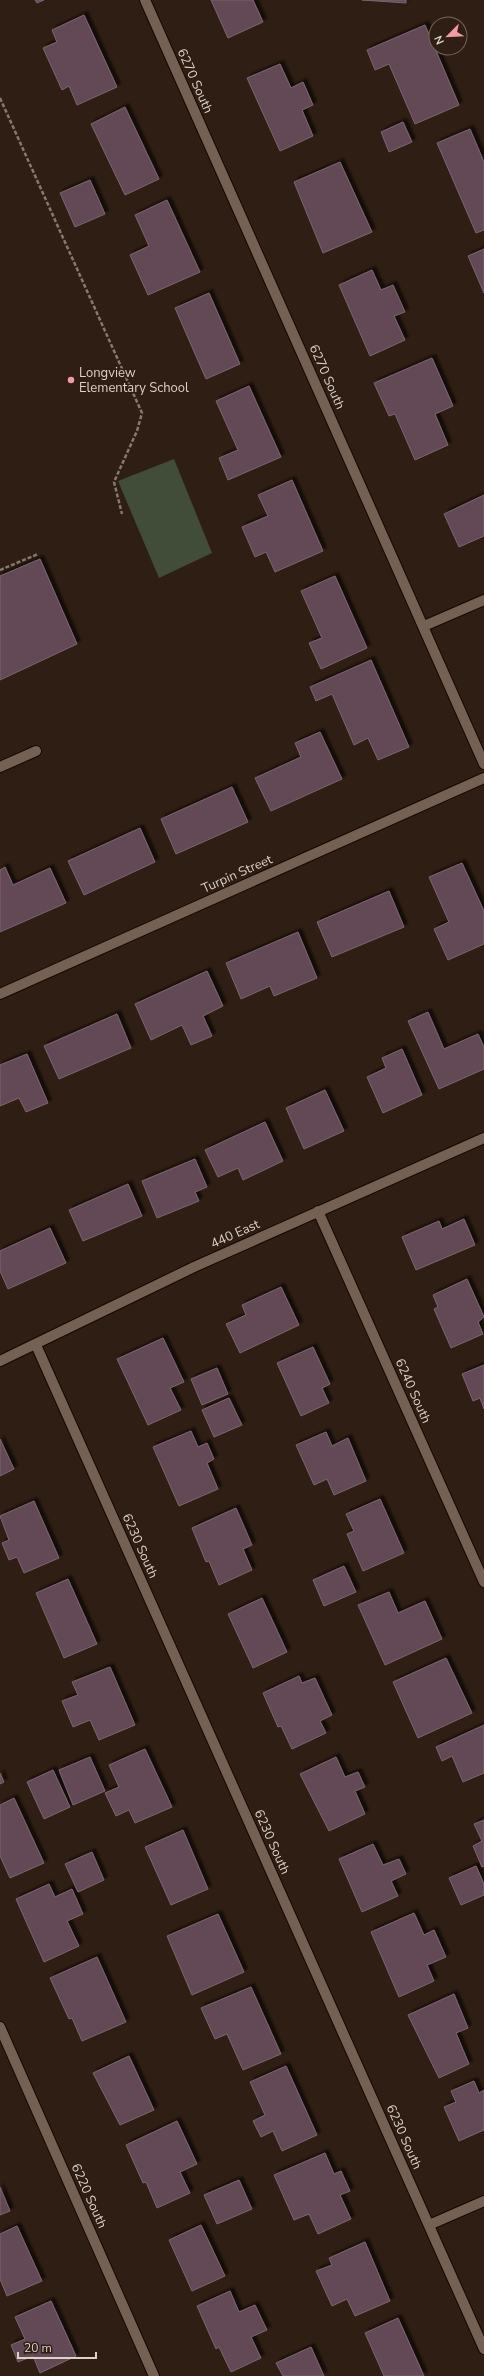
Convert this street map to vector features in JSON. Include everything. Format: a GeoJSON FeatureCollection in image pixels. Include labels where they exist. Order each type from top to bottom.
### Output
{"type":"FeatureCollection","features":[{"type":"Feature","properties":{"kind":"street","name":"6270 South"},"geometry":{"type":"LineString","coordinates":[[145,0],[484,764]]}},
{"type":"Feature","properties":{"kind":"street"},"geometry":{"type":"LineString","coordinates":[[424,626],[484,600]]}},
{"type":"Feature","properties":{"kind":"street"},"geometry":{"type":"LineString","coordinates":[[0,767],[36,751]]}},
{"type":"Feature","properties":{"kind":"street","name":"Turpin Street"},"geometry":{"type":"LineString","coordinates":[[0,994],[484,778]]}},
{"type":"Feature","properties":{"kind":"street","name":"440 East"},"geometry":{"type":"LineString","coordinates":[[0,1361],[36,1345],[187,1270],[484,1138]]}},
{"type":"Feature","properties":{"kind":"street","name":"6240 South"},"geometry":{"type":"LineString","coordinates":[[318,1211],[484,1582]]}},
{"type":"Feature","properties":{"kind":"street","name":"6230 South"},"geometry":{"type":"LineString","coordinates":[[36,1345],[484,2349]]}},
{"type":"Feature","properties":{"kind":"street","name":"6220 South"},"geometry":{"type":"LineString","coordinates":[[0,2027],[154,2376]]}},
{"type":"Feature","properties":{"kind":"street"},"geometry":{"type":"LineString","coordinates":[[429,2225],[484,2201]]}},
{"type":"Feature","properties":{"kind":"path"},"geometry":{"type":"LineString","coordinates":[[0,98],[142,413],[137,431],[114,482],[122,514]]}},
{"type":"Feature","properties":{"kind":"path"},"geometry":{"type":"LineString","coordinates":[[0,570],[38,554]]}},
{"type":"Feature","properties":{"kind":"green space"},"geometry":{"type":"Polygon","coordinates":[[[174,459],[212,553],[159,578],[118,481],[174,459]]]}},
{"type":"Feature","properties":{"kind":"building"},"geometry":{"type":"Polygon","coordinates":[[[35,0],[44,0],[37,3],[35,0]]]}},
{"type":"Feature","properties":{"kind":"building"},"geometry":{"type":"Polygon","coordinates":[[[211,0],[253,0],[263,22],[228,38],[211,0]]]}},
{"type":"Feature","properties":{"kind":"building"},"geometry":{"type":"Polygon","coordinates":[[[362,0],[406,0],[406,3],[362,0]]]}},
{"type":"Feature","properties":{"kind":"building"},"geometry":{"type":"Polygon","coordinates":[[[84,15],[117,87],[77,105],[69,86],[62,90],[43,48],[57,42],[52,30],[84,15]]]}},
{"type":"Feature","properties":{"kind":"building"},"geometry":{"type":"Polygon","coordinates":[[[425,25],[428,32],[428,56],[438,56],[459,105],[415,124],[389,64],[375,70],[367,50],[425,25]]]}},
{"type":"Feature","properties":{"kind":"building"},"geometry":{"type":"Polygon","coordinates":[[[280,64],[291,88],[303,82],[313,105],[302,110],[313,136],[280,151],[247,78],[280,64]]]}},
{"type":"Feature","properties":{"kind":"building"},"geometry":{"type":"Polygon","coordinates":[[[125,107],[159,179],[125,195],[91,124],[125,107]]]}},
{"type":"Feature","properties":{"kind":"building"},"geometry":{"type":"Polygon","coordinates":[[[403,122],[412,142],[389,152],[381,132],[403,122]]]}},
{"type":"Feature","properties":{"kind":"building"},"geometry":{"type":"Polygon","coordinates":[[[470,129],[484,162],[484,230],[476,233],[437,143],[470,129]]]}},
{"type":"Feature","properties":{"kind":"building"},"geometry":{"type":"Polygon","coordinates":[[[340,162],[372,232],[323,253],[294,182],[340,162]]]}},
{"type":"Feature","properties":{"kind":"building"},"geometry":{"type":"Polygon","coordinates":[[[90,180],[105,214],[75,227],[60,193],[90,180]]]}},
{"type":"Feature","properties":{"kind":"building"},"geometry":{"type":"Polygon","coordinates":[[[167,200],[200,272],[148,295],[130,255],[149,246],[135,215],[167,200]]]}},
{"type":"Feature","properties":{"kind":"building"},"geometry":{"type":"Polygon","coordinates":[[[484,249],[484,293],[468,256],[484,249]]]}},
{"type":"Feature","properties":{"kind":"building"},"geometry":{"type":"Polygon","coordinates":[[[372,270],[381,290],[393,285],[405,312],[394,316],[405,340],[370,356],[339,285],[372,270]]]}},
{"type":"Feature","properties":{"kind":"building"},"geometry":{"type":"Polygon","coordinates":[[[209,293],[240,364],[206,379],[175,308],[209,293]]]}},
{"type":"Feature","properties":{"kind":"building"},"geometry":{"type":"Polygon","coordinates":[[[432,358],[453,406],[435,414],[448,445],[415,460],[395,414],[389,416],[374,383],[432,358]]]}},
{"type":"Feature","properties":{"kind":"building"},"geometry":{"type":"Polygon","coordinates":[[[249,386],[281,457],[228,480],[219,458],[238,450],[216,401],[249,386]]]}},
{"type":"Feature","properties":{"kind":"building"},"geometry":{"type":"Polygon","coordinates":[[[292,480],[323,551],[275,572],[266,552],[255,557],[242,527],[268,516],[258,495],[292,480]]]}},
{"type":"Feature","properties":{"kind":"building"},"geometry":{"type":"Polygon","coordinates":[[[484,495],[484,536],[459,547],[444,514],[484,495]]]}},
{"type":"Feature","properties":{"kind":"building"},"geometry":{"type":"Polygon","coordinates":[[[40,559],[77,644],[0,680],[0,576],[40,559]]]}},
{"type":"Feature","properties":{"kind":"building"},"geometry":{"type":"Polygon","coordinates":[[[335,576],[367,648],[321,669],[309,643],[322,638],[301,591],[335,576]]]}},
{"type":"Feature","properties":{"kind":"building"},"geometry":{"type":"Polygon","coordinates":[[[371,660],[409,747],[378,760],[368,738],[354,745],[332,694],[316,701],[310,687],[371,660]]]}},
{"type":"Feature","properties":{"kind":"building"},"geometry":{"type":"Polygon","coordinates":[[[320,732],[342,779],[271,811],[255,778],[301,757],[295,743],[320,732]]]}},
{"type":"Feature","properties":{"kind":"building"},"geometry":{"type":"Polygon","coordinates":[[[232,787],[248,822],[176,854],[161,819],[232,787]]]}},
{"type":"Feature","properties":{"kind":"building"},"geometry":{"type":"Polygon","coordinates":[[[140,828],[155,862],[84,895],[68,861],[140,828]]]}},
{"type":"Feature","properties":{"kind":"building"},"geometry":{"type":"Polygon","coordinates":[[[462,863],[484,911],[484,944],[448,960],[434,929],[449,922],[429,877],[462,863]]]}},
{"type":"Feature","properties":{"kind":"building"},"geometry":{"type":"Polygon","coordinates":[[[5,867],[13,885],[50,868],[66,903],[0,932],[0,870],[5,867]]]}},
{"type":"Feature","properties":{"kind":"building"},"geometry":{"type":"Polygon","coordinates":[[[389,891],[404,927],[332,957],[317,922],[389,891]]]}},
{"type":"Feature","properties":{"kind":"building"},"geometry":{"type":"Polygon","coordinates":[[[298,932],[317,978],[274,996],[270,986],[241,999],[226,963],[298,932]]]}},
{"type":"Feature","properties":{"kind":"building"},"geometry":{"type":"Polygon","coordinates":[[[207,971],[223,1006],[203,1016],[212,1036],[191,1045],[182,1025],[151,1040],[135,1004],[207,971]]]}},
{"type":"Feature","properties":{"kind":"building"},"geometry":{"type":"Polygon","coordinates":[[[428,1012],[444,1049],[478,1034],[484,1047],[484,1069],[439,1089],[408,1021],[428,1012]]]}},
{"type":"Feature","properties":{"kind":"building"},"geometry":{"type":"Polygon","coordinates":[[[117,1014],[131,1048],[59,1079],[44,1046],[117,1014]]]}},
{"type":"Feature","properties":{"kind":"building"},"geometry":{"type":"Polygon","coordinates":[[[402,1049],[422,1095],[383,1113],[367,1077],[386,1068],[382,1058],[402,1049]]]}},
{"type":"Feature","properties":{"kind":"building"},"geometry":{"type":"Polygon","coordinates":[[[27,1054],[48,1103],[26,1112],[19,1098],[0,1106],[0,1065],[27,1054]]]}},
{"type":"Feature","properties":{"kind":"building"},"geometry":{"type":"Polygon","coordinates":[[[325,1090],[344,1131],[304,1149],[286,1108],[325,1090]]]}},
{"type":"Feature","properties":{"kind":"building"},"geometry":{"type":"Polygon","coordinates":[[[265,1122],[283,1161],[243,1180],[238,1168],[218,1177],[205,1150],[265,1122]]]}},
{"type":"Feature","properties":{"kind":"building"},"geometry":{"type":"Polygon","coordinates":[[[195,1159],[207,1187],[195,1192],[199,1201],[157,1218],[142,1181],[195,1159]]]}},
{"type":"Feature","properties":{"kind":"building"},"geometry":{"type":"Polygon","coordinates":[[[128,1184],[142,1216],[83,1241],[69,1210],[128,1184]]]}},
{"type":"Feature","properties":{"kind":"building"},"geometry":{"type":"Polygon","coordinates":[[[464,1219],[475,1245],[416,1270],[402,1237],[439,1221],[442,1229],[464,1219]]]}},
{"type":"Feature","properties":{"kind":"building"},"geometry":{"type":"Polygon","coordinates":[[[50,1228],[66,1263],[8,1289],[0,1271],[0,1251],[50,1228]]]}},
{"type":"Feature","properties":{"kind":"building"},"geometry":{"type":"Polygon","coordinates":[[[467,1279],[484,1317],[478,1322],[483,1334],[451,1348],[434,1309],[438,1307],[433,1295],[467,1279]]]}},
{"type":"Feature","properties":{"kind":"building"},"geometry":{"type":"Polygon","coordinates":[[[281,1287],[299,1325],[240,1353],[226,1324],[246,1315],[242,1305],[281,1287]]]}},
{"type":"Feature","properties":{"kind":"building"},"geometry":{"type":"Polygon","coordinates":[[[163,1338],[184,1382],[170,1388],[181,1410],[148,1425],[117,1359],[163,1338]]]}},
{"type":"Feature","properties":{"kind":"building"},"geometry":{"type":"Polygon","coordinates":[[[313,1347],[330,1384],[322,1388],[329,1403],[301,1416],[277,1363],[313,1347]]]}},
{"type":"Feature","properties":{"kind":"building"},"geometry":{"type":"Polygon","coordinates":[[[484,1365],[484,1409],[480,1398],[473,1401],[462,1374],[484,1365]]]}},
{"type":"Feature","properties":{"kind":"building"},"geometry":{"type":"Polygon","coordinates":[[[217,1368],[228,1394],[202,1405],[191,1379],[217,1368]]]}},
{"type":"Feature","properties":{"kind":"building"},"geometry":{"type":"Polygon","coordinates":[[[229,1398],[242,1425],[214,1437],[202,1410],[229,1398]]]}},
{"type":"Feature","properties":{"kind":"building"},"geometry":{"type":"Polygon","coordinates":[[[191,1431],[198,1447],[207,1443],[214,1459],[207,1463],[218,1489],[179,1506],[153,1447],[191,1431]]]}},
{"type":"Feature","properties":{"kind":"building"},"geometry":{"type":"Polygon","coordinates":[[[326,1432],[332,1446],[348,1438],[366,1481],[334,1495],[327,1479],[314,1485],[296,1445],[326,1432]]]}},
{"type":"Feature","properties":{"kind":"building"},"geometry":{"type":"Polygon","coordinates":[[[0,1439],[14,1469],[0,1476],[0,1439]]]}},
{"type":"Feature","properties":{"kind":"building"},"geometry":{"type":"Polygon","coordinates":[[[380,1499],[404,1553],[363,1571],[347,1534],[354,1531],[346,1514],[380,1499]]]}},
{"type":"Feature","properties":{"kind":"building"},"geometry":{"type":"Polygon","coordinates":[[[34,1501],[59,1558],[24,1573],[17,1557],[9,1560],[2,1543],[9,1540],[0,1516],[34,1501]]]}},
{"type":"Feature","properties":{"kind":"building"},"geometry":{"type":"Polygon","coordinates":[[[236,1508],[252,1545],[243,1549],[252,1570],[219,1585],[209,1561],[206,1562],[192,1528],[236,1508]]]}},
{"type":"Feature","properties":{"kind":"building"},"geometry":{"type":"Polygon","coordinates":[[[344,1566],[356,1592],[324,1606],[313,1580],[344,1566]]]}},
{"type":"Feature","properties":{"kind":"building"},"geometry":{"type":"Polygon","coordinates":[[[68,1579],[97,1644],[64,1658],[36,1593],[68,1579]]]}},
{"type":"Feature","properties":{"kind":"building"},"geometry":{"type":"Polygon","coordinates":[[[389,1592],[398,1613],[425,1601],[442,1639],[385,1665],[358,1605],[389,1592]]]}},
{"type":"Feature","properties":{"kind":"building"},"geometry":{"type":"Polygon","coordinates":[[[262,1598],[287,1652],[253,1668],[228,1614],[262,1598]]]}},
{"type":"Feature","properties":{"kind":"building"},"geometry":{"type":"Polygon","coordinates":[[[446,1658],[472,1713],[418,1738],[393,1682],[446,1658]]]}},
{"type":"Feature","properties":{"kind":"building"},"geometry":{"type":"Polygon","coordinates":[[[110,1667],[135,1725],[99,1740],[90,1720],[73,1727],[62,1701],[78,1695],[72,1682],[110,1667]]]}},
{"type":"Feature","properties":{"kind":"building"},"geometry":{"type":"Polygon","coordinates":[[[299,1676],[302,1683],[315,1678],[332,1715],[320,1721],[326,1733],[292,1749],[281,1726],[278,1727],[263,1693],[299,1676]]]}},
{"type":"Feature","properties":{"kind":"building"},"geometry":{"type":"Polygon","coordinates":[[[484,1725],[484,1773],[463,1782],[452,1756],[442,1761],[436,1747],[484,1725]]]}},
{"type":"Feature","properties":{"kind":"building"},"geometry":{"type":"Polygon","coordinates":[[[145,1749],[172,1807],[135,1823],[129,1810],[116,1816],[105,1793],[119,1787],[109,1765],[145,1749]]]}},
{"type":"Feature","properties":{"kind":"building"},"geometry":{"type":"Polygon","coordinates":[[[90,1757],[105,1791],[73,1805],[59,1770],[90,1757]]]}},
{"type":"Feature","properties":{"kind":"building"},"geometry":{"type":"Polygon","coordinates":[[[336,1757],[345,1777],[358,1772],[365,1787],[355,1791],[365,1814],[329,1831],[300,1774],[336,1757]]]}},
{"type":"Feature","properties":{"kind":"building"},"geometry":{"type":"Polygon","coordinates":[[[53,1770],[70,1807],[44,1819],[27,1782],[53,1770]]]}},
{"type":"Feature","properties":{"kind":"building"},"geometry":{"type":"Polygon","coordinates":[[[0,1773],[4,1782],[0,1784],[0,1773]]]}},
{"type":"Feature","properties":{"kind":"building"},"geometry":{"type":"Polygon","coordinates":[[[14,1798],[44,1863],[10,1878],[0,1856],[0,1805],[14,1798]]]}},
{"type":"Feature","properties":{"kind":"building"},"geometry":{"type":"Polygon","coordinates":[[[484,1820],[484,1866],[482,1867],[473,1846],[482,1841],[474,1824],[484,1820]]]}},
{"type":"Feature","properties":{"kind":"building"},"geometry":{"type":"Polygon","coordinates":[[[183,1830],[208,1889],[171,1905],[145,1847],[183,1830]]]}},
{"type":"Feature","properties":{"kind":"building"},"geometry":{"type":"Polygon","coordinates":[[[373,1844],[383,1865],[399,1859],[406,1874],[391,1881],[398,1896],[362,1912],[339,1859],[373,1844]]]}},
{"type":"Feature","properties":{"kind":"building"},"geometry":{"type":"Polygon","coordinates":[[[92,1852],[104,1880],[78,1892],[65,1864],[92,1852]]]}},
{"type":"Feature","properties":{"kind":"building"},"geometry":{"type":"Polygon","coordinates":[[[476,1866],[484,1884],[484,1895],[461,1905],[449,1878],[476,1866]]]}},
{"type":"Feature","properties":{"kind":"building"},"geometry":{"type":"Polygon","coordinates":[[[49,1884],[55,1897],[72,1889],[83,1914],[67,1921],[79,1946],[44,1962],[16,1899],[49,1884]]]}},
{"type":"Feature","properties":{"kind":"building"},"geometry":{"type":"Polygon","coordinates":[[[414,1913],[424,1935],[434,1930],[446,1957],[427,1965],[434,1981],[399,1997],[371,1932],[414,1913]]]}},
{"type":"Feature","properties":{"kind":"building"},"geometry":{"type":"Polygon","coordinates":[[[218,1914],[244,1972],[192,1995],[167,1936],[218,1914]]]}},
{"type":"Feature","properties":{"kind":"building"},"geometry":{"type":"Polygon","coordinates":[[[97,1957],[126,2022],[82,2041],[72,2018],[69,2019],[50,1978],[97,1957]]]}},
{"type":"Feature","properties":{"kind":"building"},"geometry":{"type":"Polygon","coordinates":[[[251,1987],[281,2054],[243,2070],[227,2034],[215,2039],[201,2008],[251,1987]]]}},
{"type":"Feature","properties":{"kind":"building"},"geometry":{"type":"Polygon","coordinates":[[[454,1994],[468,2028],[456,2033],[469,2064],[439,2078],[408,2015],[454,1994]]]}},
{"type":"Feature","properties":{"kind":"building"},"geometry":{"type":"Polygon","coordinates":[[[129,2056],[154,2110],[120,2125],[93,2073],[129,2056]]]}},
{"type":"Feature","properties":{"kind":"building"},"geometry":{"type":"Polygon","coordinates":[[[286,2066],[317,2135],[282,2151],[273,2131],[261,2137],[253,2121],[265,2115],[250,2082],[286,2066]]]}},
{"type":"Feature","properties":{"kind":"building"},"geometry":{"type":"Polygon","coordinates":[[[474,2081],[479,2093],[484,2090],[484,2130],[459,2141],[444,2107],[456,2102],[451,2091],[474,2081]]]}},
{"type":"Feature","properties":{"kind":"building"},"geometry":{"type":"Polygon","coordinates":[[[177,2121],[197,2164],[180,2172],[190,2193],[157,2208],[146,2182],[143,2183],[126,2145],[177,2121]]]}},
{"type":"Feature","properties":{"kind":"building"},"geometry":{"type":"Polygon","coordinates":[[[325,2153],[334,2174],[341,2171],[350,2191],[340,2195],[351,2219],[318,2234],[309,2214],[294,2220],[274,2175],[325,2153]]]}},
{"type":"Feature","properties":{"kind":"building"},"geometry":{"type":"Polygon","coordinates":[[[239,2180],[252,2209],[217,2224],[204,2195],[239,2180]]]}},
{"type":"Feature","properties":{"kind":"building"},"geometry":{"type":"Polygon","coordinates":[[[0,2187],[10,2211],[0,2215],[0,2187]]]}},
{"type":"Feature","properties":{"kind":"building"},"geometry":{"type":"Polygon","coordinates":[[[201,2225],[225,2276],[192,2291],[169,2240],[201,2225]]]}},
{"type":"Feature","properties":{"kind":"building"},"geometry":{"type":"Polygon","coordinates":[[[17,2226],[42,2281],[7,2296],[0,2279],[0,2234],[17,2226]]]}},
{"type":"Feature","properties":{"kind":"building"},"geometry":{"type":"Polygon","coordinates":[[[365,2242],[390,2301],[355,2316],[347,2299],[332,2306],[316,2271],[332,2265],[329,2258],[365,2242]]]}},
{"type":"Feature","properties":{"kind":"building"},"geometry":{"type":"Polygon","coordinates":[[[230,2291],[239,2312],[255,2305],[267,2330],[251,2337],[261,2358],[231,2372],[219,2347],[216,2349],[197,2306],[230,2291]]]}},
{"type":"Feature","properties":{"kind":"building"},"geometry":{"type":"Polygon","coordinates":[[[51,2301],[76,2356],[40,2373],[33,2356],[18,2362],[11,2345],[25,2339],[15,2317],[51,2301]]]}},
{"type":"Feature","properties":{"kind":"building"},"geometry":{"type":"Polygon","coordinates":[[[398,2318],[424,2376],[384,2376],[365,2333],[398,2318]]]}},
{"type":"Feature","properties":{"kind":"building"},"geometry":{"type":"Polygon","coordinates":[[[311,2347],[324,2376],[283,2376],[276,2363],[311,2347]]]}},
{"type":"Feature","properties":{"kind":"place","name":"Longview Elementary School"},"geometry":{"type":"Point","coordinates":[71,380]}}]}
